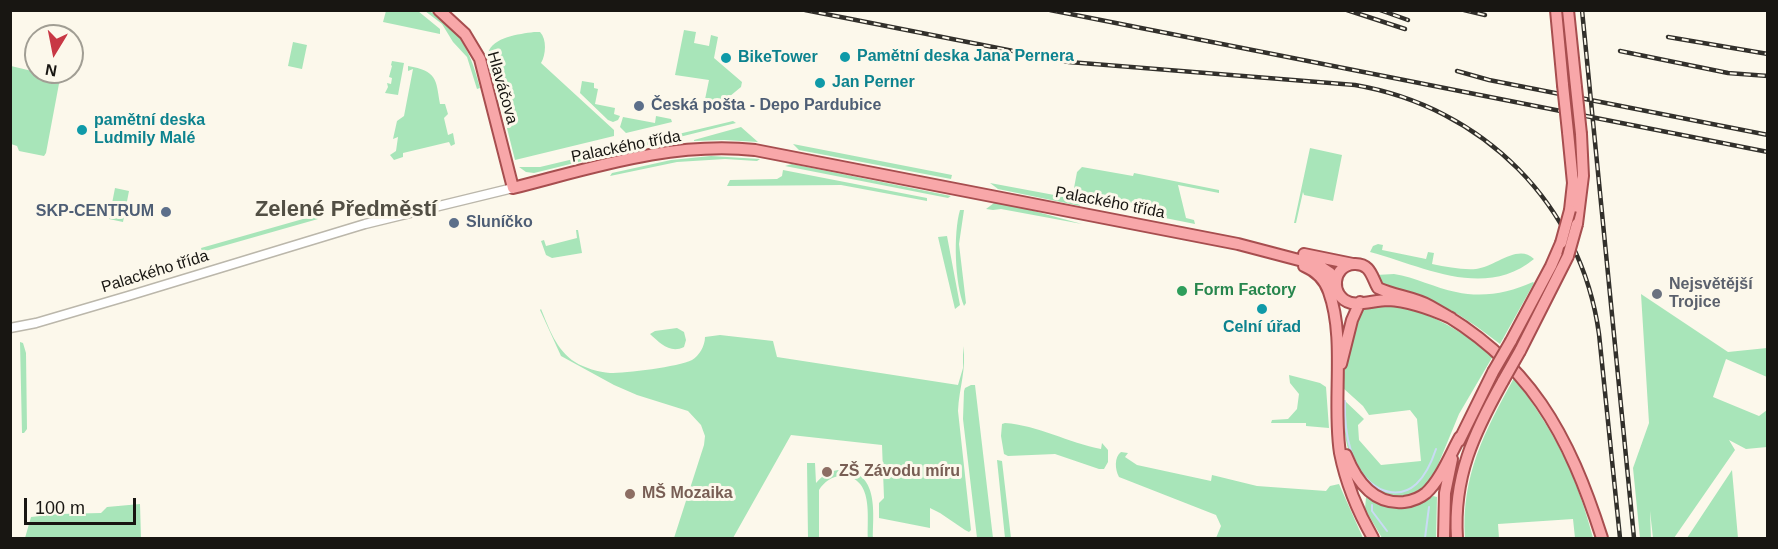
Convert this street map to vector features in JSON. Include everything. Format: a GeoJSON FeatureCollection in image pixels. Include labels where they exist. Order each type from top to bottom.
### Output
{"type":"FeatureCollection","features":[{"type":"Feature","properties":{"kind":"main road","name":"Hlaváčova"},"geometry":{"type":"LineString","coordinates":[[439,10],[465,34],[480,59],[513,188]]}},
{"type":"Feature","properties":{"kind":"main road"},"geometry":{"type":"LineString","coordinates":[[1338,410],[1344,448],[1353,471],[1365,487],[1381,499],[1394,502],[1411,501],[1421,496],[1436,480],[1551,266],[1561,243],[1570,210],[1573,183],[1556,10]]}},
{"type":"Feature","properties":{"kind":"main road"},"geometry":{"type":"LineString","coordinates":[[1457,538],[1458,498],[1466,458],[1481,420],[1521,351],[1568,256],[1577,224],[1583,176],[1568,10]]}},
{"type":"Feature","properties":{"kind":"main road","name":"Palackého třída"},"geometry":{"type":"LineString","coordinates":[[513,188],[665,152],[717,148],[764,151],[1258,248],[1278,249],[1356,264]]}},
{"type":"Feature","properties":{"kind":"main road","name":"Palackého třída"},"geometry":{"type":"LineString","coordinates":[[1258,248],[1322,267],[1330,273],[1336,285]]}},
{"type":"Feature","properties":{"kind":"main road"},"geometry":{"type":"LineString","coordinates":[[1276,255],[1309,268],[1324,283],[1330,296],[1337,351]]}},
{"type":"Feature","properties":{"kind":"main road"},"geometry":{"type":"LineString","coordinates":[[1373,538],[1360,513],[1342,463],[1339,445],[1337,351],[1340,318],[1336,285],[1337,276],[1342,269],[1356,264],[1369,270],[1381,290],[1421,301],[1491,346],[1509,362],[1536,396],[1572,456],[1602,538]]}},
{"type":"Feature","properties":{"kind":"main road"},"geometry":{"type":"LineString","coordinates":[[1337,379],[1352,320],[1361,302],[1373,293],[1375,282]]}},
{"type":"Feature","properties":{"kind":"main road"},"geometry":{"type":"LineString","coordinates":[[1336,285],[1340,295],[1352,303],[1388,300],[1407,302],[1450,318]]}},
{"type":"Feature","properties":{"kind":"main road"},"geometry":{"type":"LineString","coordinates":[[1444,538],[1443,514],[1447,481],[1460,437]]}},
{"type":"Feature","properties":{"kind":"main road"},"geometry":{"type":"LineString","coordinates":[[1360,513],[1365,487]]}},
{"type":"Feature","properties":{"kind":"street","name":"Palackého třída"},"geometry":{"type":"LineString","coordinates":[[10,328],[36,323],[365,224],[513,188]]}},
{"type":"Feature","properties":{"kind":"green space"},"geometry":{"type":"Polygon","coordinates":[[[386,11],[418,11],[440,29],[440,34],[383,22],[386,11]]]}},
{"type":"Feature","properties":{"kind":"green space"},"geometry":{"type":"Polygon","coordinates":[[[425,11],[432,12],[442,19],[462,41],[471,59],[480,88],[477,89],[467,57],[453,42],[442,24],[425,11]]]}},
{"type":"Feature","properties":{"kind":"green space"},"geometry":{"type":"Polygon","coordinates":[[[684,30],[696,32],[694,43],[709,46],[711,35],[718,37],[714,58],[742,82],[741,87],[712,111],[711,108],[703,109],[709,80],[675,75],[684,30]]]}},
{"type":"Feature","properties":{"kind":"green space"},"geometry":{"type":"Polygon","coordinates":[[[540,32],[545,43],[541,63],[614,130],[614,136],[515,160],[488,53],[495,43],[501,40],[540,32]]]}},
{"type":"Feature","properties":{"kind":"green space"},"geometry":{"type":"Polygon","coordinates":[[[293,42],[307,45],[302,69],[288,66],[293,42]]]}},
{"type":"Feature","properties":{"kind":"green space"},"geometry":{"type":"Polygon","coordinates":[[[392,61],[404,63],[398,95],[385,93],[387,83],[391,84],[392,78],[389,77],[392,61]]]}},
{"type":"Feature","properties":{"kind":"green space"},"geometry":{"type":"Polygon","coordinates":[[[11,66],[24,69],[24,84],[59,84],[44,156],[19,151],[17,146],[11,144],[11,66]]]}},
{"type":"Feature","properties":{"kind":"green space"},"geometry":{"type":"Polygon","coordinates":[[[408,66],[425,71],[436,82],[440,104],[445,104],[448,114],[444,118],[448,135],[453,133],[455,144],[451,146],[449,142],[403,153],[403,157],[394,160],[390,155],[396,151],[398,137],[393,139],[397,121],[404,116],[413,69],[408,71],[408,66]]]}},
{"type":"Feature","properties":{"kind":"green space"},"geometry":{"type":"Polygon","coordinates":[[[582,81],[594,83],[594,88],[598,89],[595,104],[615,108],[614,114],[620,116],[618,120],[613,122],[608,120],[580,93],[582,81]]]}},
{"type":"Feature","properties":{"kind":"green space"},"geometry":{"type":"Polygon","coordinates":[[[656,116],[671,119],[672,122],[626,133],[620,127],[623,117],[655,123],[656,116]]]}},
{"type":"Feature","properties":{"kind":"green space"},"geometry":{"type":"Polygon","coordinates":[[[733,121],[736,123],[534,173],[526,172],[519,167],[540,167],[733,121]]]}},
{"type":"Feature","properties":{"kind":"green space"},"geometry":{"type":"Polygon","coordinates":[[[741,127],[758,142],[694,141],[694,140],[741,127]]]}},
{"type":"Feature","properties":{"kind":"green space"},"geometry":{"type":"Polygon","coordinates":[[[793,144],[952,175],[951,179],[799,150],[793,144]]]}},
{"type":"Feature","properties":{"kind":"green space"},"geometry":{"type":"Polygon","coordinates":[[[1310,148],[1342,155],[1333,201],[1304,195],[1303,192],[1296,223],[1294,223],[1310,148]]]}},
{"type":"Feature","properties":{"kind":"green space"},"geometry":{"type":"Polygon","coordinates":[[[711,156],[760,159],[757,161],[725,159],[677,162],[610,176],[612,173],[671,160],[711,156]]]}},
{"type":"Feature","properties":{"kind":"green space"},"geometry":{"type":"Polygon","coordinates":[[[792,164],[951,196],[948,198],[785,166],[792,164]]]}},
{"type":"Feature","properties":{"kind":"green space"},"geometry":{"type":"Polygon","coordinates":[[[1082,167],[1133,176],[1134,173],[1219,190],[1219,193],[1178,185],[1186,218],[1194,220],[1195,224],[1145,214],[1140,209],[1092,199],[1089,193],[1074,188],[1077,172],[1082,167]]]}},
{"type":"Feature","properties":{"kind":"green space"},"geometry":{"type":"Polygon","coordinates":[[[783,170],[927,198],[927,201],[841,185],[727,186],[730,180],[777,179],[782,176],[783,170]]]}},
{"type":"Feature","properties":{"kind":"green space"},"geometry":{"type":"Polygon","coordinates":[[[990,183],[1065,197],[1077,197],[1080,206],[998,189],[990,183]]]}},
{"type":"Feature","properties":{"kind":"green space"},"geometry":{"type":"Polygon","coordinates":[[[115,188],[129,191],[123,222],[109,219],[115,188]]]}},
{"type":"Feature","properties":{"kind":"green space"},"geometry":{"type":"Polygon","coordinates":[[[994,203],[1004,203],[1082,224],[1001,209],[986,209],[994,203]]]}},
{"type":"Feature","properties":{"kind":"green space"},"geometry":{"type":"Polygon","coordinates":[[[960,210],[964,210],[959,244],[966,303],[964,306],[956,259],[956,232],[960,210]]]}},
{"type":"Feature","properties":{"kind":"green space"},"geometry":{"type":"Polygon","coordinates":[[[317,215],[318,219],[202,252],[201,248],[317,215]]]}},
{"type":"Feature","properties":{"kind":"green space"},"geometry":{"type":"Polygon","coordinates":[[[576,230],[578,230],[582,253],[552,258],[546,255],[541,241],[544,240],[546,246],[577,238],[576,230]]]}},
{"type":"Feature","properties":{"kind":"green space"},"geometry":{"type":"Polygon","coordinates":[[[947,236],[960,305],[955,309],[938,237],[947,236]]]}},
{"type":"Feature","properties":{"kind":"green space"},"geometry":{"type":"Polygon","coordinates":[[[1383,245],[1382,250],[1426,259],[1428,252],[1434,253],[1432,264],[1460,269],[1476,269],[1506,257],[1521,254],[1534,259],[1515,271],[1495,277],[1453,276],[1370,252],[1373,246],[1383,245]]]}},
{"type":"Feature","properties":{"kind":"green space"},"geometry":{"type":"Polygon","coordinates":[[[1394,274],[1448,290],[1476,295],[1505,292],[1534,283],[1500,344],[1468,320],[1450,310],[1383,287],[1376,275],[1394,274]]]}},
{"type":"Feature","properties":{"kind":"green space"},"geometry":{"type":"Polygon","coordinates":[[[1641,294],[1728,352],[1767,348],[1767,377],[1726,359],[1713,397],[1759,416],[1767,410],[1767,447],[1746,449],[1729,440],[1735,450],[1674,538],[1653,538],[1650,511],[1651,538],[1640,538],[1633,468],[1649,423],[1641,294]]]}},
{"type":"Feature","properties":{"kind":"green space"},"geometry":{"type":"Polygon","coordinates":[[[1396,304],[1447,325],[1471,339],[1493,356],[1459,414],[1433,477],[1421,489],[1408,496],[1396,497],[1374,488],[1356,466],[1346,439],[1344,400],[1364,419],[1358,425],[1359,440],[1381,465],[1421,461],[1417,419],[1410,410],[1369,415],[1363,406],[1343,388],[1349,346],[1363,306],[1396,304]]]}},
{"type":"Feature","properties":{"kind":"green space"},"geometry":{"type":"Polygon","coordinates":[[[541,309],[554,338],[568,357],[587,368],[610,373],[685,363],[699,353],[705,337],[720,335],[773,341],[777,357],[958,385],[963,368],[963,346],[964,354],[963,370],[958,411],[971,530],[969,532],[965,530],[930,508],[930,528],[879,518],[879,503],[884,498],[882,445],[791,435],[733,538],[674,538],[704,445],[705,436],[701,425],[688,411],[637,395],[561,356],[541,309]]]}},
{"type":"Feature","properties":{"kind":"green space"},"geometry":{"type":"Polygon","coordinates":[[[677,328],[684,332],[686,340],[684,347],[679,349],[666,347],[650,334],[655,331],[677,328]]]}},
{"type":"Feature","properties":{"kind":"green space"},"geometry":{"type":"Polygon","coordinates":[[[20,342],[23,343],[26,353],[27,429],[24,433],[22,433],[20,342]]]}},
{"type":"Feature","properties":{"kind":"green space"},"geometry":{"type":"Polygon","coordinates":[[[1289,375],[1320,383],[1326,387],[1329,428],[1306,426],[1306,423],[1271,423],[1272,420],[1288,419],[1297,409],[1299,394],[1290,383],[1289,375]]]}},
{"type":"Feature","properties":{"kind":"green space"},"geometry":{"type":"Polygon","coordinates":[[[1514,378],[1553,435],[1579,493],[1593,538],[1575,538],[1573,519],[1498,524],[1499,538],[1465,538],[1467,494],[1477,454],[1514,378]]]}},
{"type":"Feature","properties":{"kind":"green space"},"geometry":{"type":"Polygon","coordinates":[[[971,385],[975,385],[993,538],[977,538],[963,419],[964,391],[971,385]]]}},
{"type":"Feature","properties":{"kind":"green space"},"geometry":{"type":"Polygon","coordinates":[[[1002,424],[1029,427],[1101,449],[1102,443],[1108,450],[1108,462],[1104,469],[1099,469],[1055,454],[1008,456],[1004,454],[1001,436],[1002,424]]]}},
{"type":"Feature","properties":{"kind":"green space"},"geometry":{"type":"Polygon","coordinates":[[[1121,452],[1128,453],[1125,457],[1137,465],[1211,481],[1212,475],[1257,486],[1326,491],[1330,486],[1339,484],[1363,538],[1216,538],[1221,526],[1216,515],[1119,477],[1116,464],[1121,452]]]}},
{"type":"Feature","properties":{"kind":"green space"},"geometry":{"type":"Polygon","coordinates":[[[997,460],[1002,461],[1011,538],[1005,538],[997,460]]]}},
{"type":"Feature","properties":{"kind":"green space"},"geometry":{"type":"Polygon","coordinates":[[[807,463],[815,463],[816,483],[822,477],[837,470],[856,473],[864,479],[872,496],[873,538],[868,538],[868,509],[864,491],[852,478],[842,476],[829,480],[819,490],[819,538],[808,538],[807,463]]]}},
{"type":"Feature","properties":{"kind":"green space"},"geometry":{"type":"Polygon","coordinates":[[[1732,470],[1738,538],[1687,538],[1732,470]]]}},
{"type":"Feature","properties":{"kind":"green space"},"geometry":{"type":"Polygon","coordinates":[[[1433,496],[1437,497],[1436,538],[1382,538],[1365,509],[1366,497],[1384,505],[1400,507],[1415,504],[1433,496]]]}},
{"type":"Feature","properties":{"kind":"green space"},"geometry":{"type":"Polygon","coordinates":[[[140,504],[141,538],[25,538],[31,517],[101,513],[107,507],[140,504]]]}},
{"type":"Feature","properties":{"kind":"waterway"},"geometry":{"type":"LineString","coordinates":[[1345,401],[1346,426],[1355,462],[1370,482],[1380,489]]}},
{"type":"Feature","properties":{"kind":"waterway"},"geometry":{"type":"LineString","coordinates":[[1379,491],[1380,489],[1401,492],[1416,484],[1428,468],[1436,449]]}},
{"type":"Feature","properties":{"kind":"waterway"},"geometry":{"type":"LineString","coordinates":[[1372,505],[1372,511],[1387,531]]}},
{"type":"Feature","properties":{"kind":"waterway"},"geometry":{"type":"LineString","coordinates":[[1425,538],[1429,507]]}},
{"type":"Feature","properties":{"kind":"railway"},"geometry":{"type":"LineString","coordinates":[[805,10],[1069,62],[1355,85],[1401,97],[1445,115],[1484,139],[1518,169],[1548,204],[1571,243],[1589,287],[1599,334],[1620,538]]}},
{"type":"Feature","properties":{"kind":"railway"},"geometry":{"type":"LineString","coordinates":[[1050,10],[1768,152]]}},
{"type":"Feature","properties":{"kind":"railway"},"geometry":{"type":"LineString","coordinates":[[1347,10],[1405,29]]}},
{"type":"Feature","properties":{"kind":"railway"},"geometry":{"type":"LineString","coordinates":[[1380,10],[1408,20]]}},
{"type":"Feature","properties":{"kind":"railway"},"geometry":{"type":"LineString","coordinates":[[1464,10],[1485,15]]}},
{"type":"Feature","properties":{"kind":"railway"},"geometry":{"type":"LineString","coordinates":[[1582,10],[1634,538]]}},
{"type":"Feature","properties":{"kind":"railway"},"geometry":{"type":"LineString","coordinates":[[1668,37],[1768,54]]}},
{"type":"Feature","properties":{"kind":"railway"},"geometry":{"type":"LineString","coordinates":[[1620,51],[1728,73],[1768,76]]}},
{"type":"Feature","properties":{"kind":"railway"},"geometry":{"type":"LineString","coordinates":[[1457,71],[1489,80],[1768,135]]}},
{"type":"Feature","properties":{"kind":"place","name":"Pamětní deska Jana Pernera"},"geometry":{"type":"Point","coordinates":[845,57]}},
{"type":"Feature","properties":{"kind":"place","name":"BikeTower"},"geometry":{"type":"Point","coordinates":[726,58]}},
{"type":"Feature","properties":{"kind":"place","name":"Jan Perner"},"geometry":{"type":"Point","coordinates":[820,83]}},
{"type":"Feature","properties":{"kind":"place","name":"Česká pošta - Depo Pardubice"},"geometry":{"type":"Point","coordinates":[639,106]}},
{"type":"Feature","properties":{"kind":"place","name":"pamětní deska Ludmily Malé"},"geometry":{"type":"Point","coordinates":[82,130]}},
{"type":"Feature","properties":{"kind":"place","name":"SKP-CENTRUM"},"geometry":{"type":"Point","coordinates":[166,212]}},
{"type":"Feature","properties":{"kind":"place","name":"Sluníčko"},"geometry":{"type":"Point","coordinates":[454,223]}},
{"type":"Feature","properties":{"kind":"place","name":"Form Factory"},"geometry":{"type":"Point","coordinates":[1182,291]}},
{"type":"Feature","properties":{"kind":"place","name":"Nejsvětější Trojice"},"geometry":{"type":"Point","coordinates":[1657,294]}},
{"type":"Feature","properties":{"kind":"place","name":"Celní úřad"},"geometry":{"type":"Point","coordinates":[1262,309]}},
{"type":"Feature","properties":{"kind":"place","name":"ZŠ Závodu míru"},"geometry":{"type":"Point","coordinates":[827,472]}},
{"type":"Feature","properties":{"kind":"place","name":"MŠ Mozaika"},"geometry":{"type":"Point","coordinates":[630,494]}},
{"type":"Feature","properties":{"kind":"district","name":"Zelené Předměstí"},"geometry":{"type":"Point","coordinates":[346,210]}}]}
